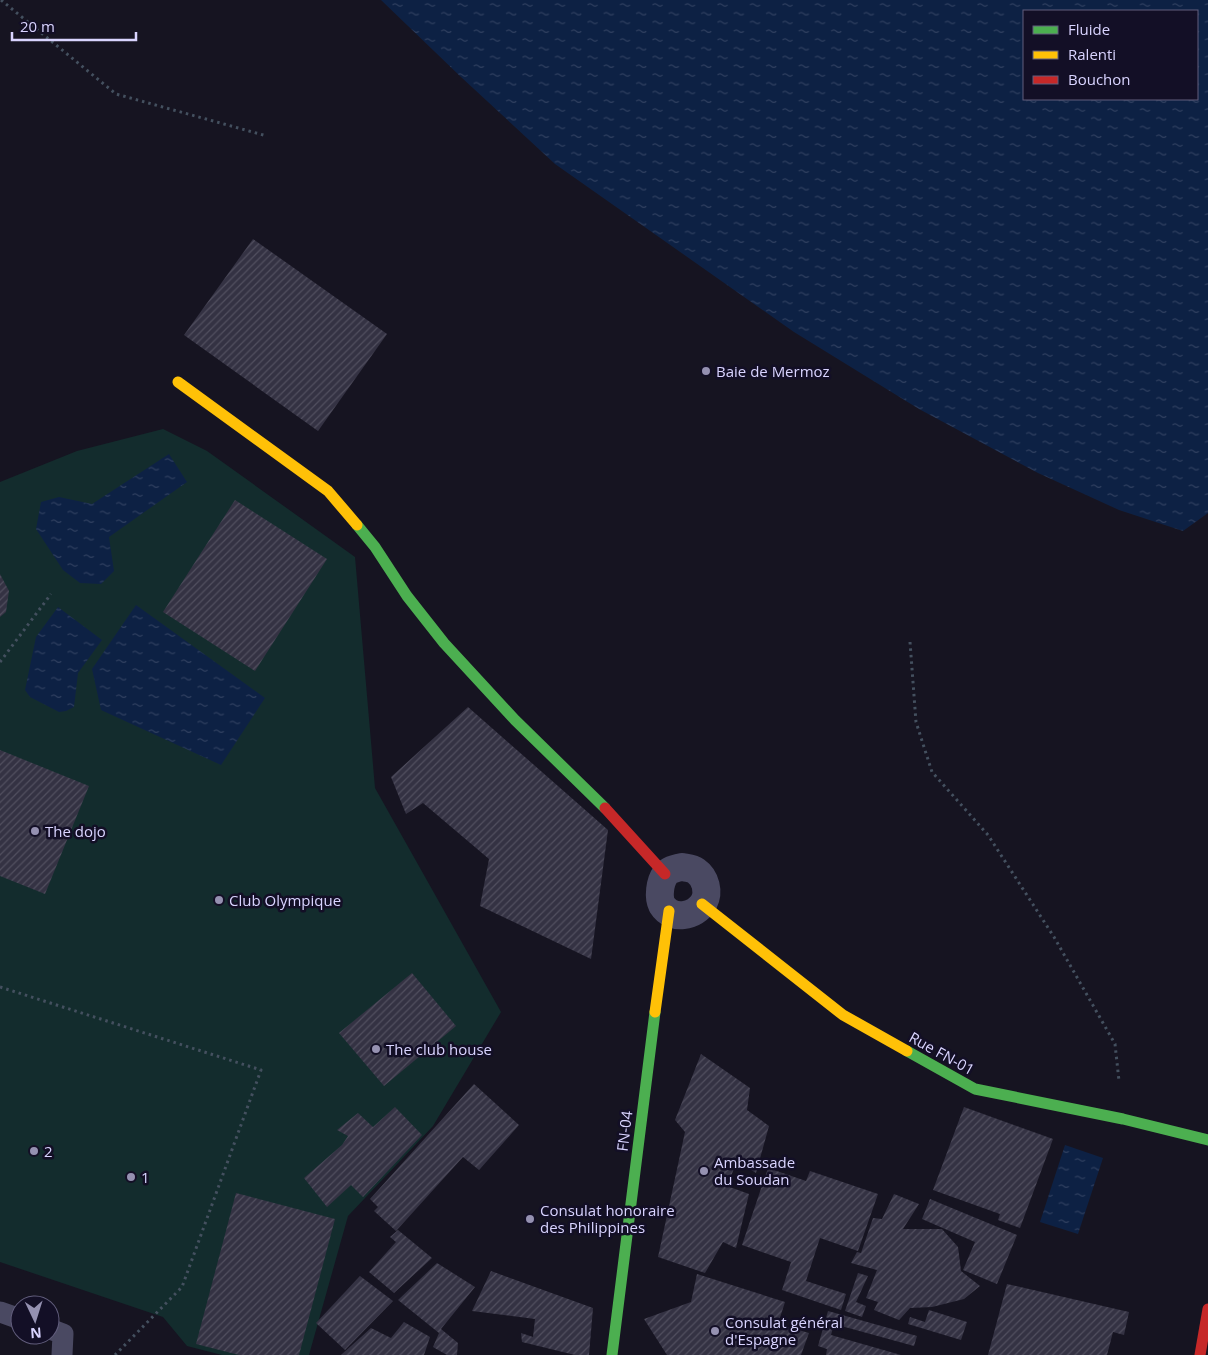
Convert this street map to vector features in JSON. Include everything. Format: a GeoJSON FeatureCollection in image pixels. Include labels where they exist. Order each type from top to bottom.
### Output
{"type":"FeatureCollection","features":[{"type":"Feature","properties":{"kind":"street"},"geometry":{"type":"LineString","coordinates":[[178,382],[328,491],[375,547],[407,596],[444,643],[515,720],[617,820],[665,874]]}},
{"type":"Feature","properties":{"kind":"street"},"geometry":{"type":"LineString","coordinates":[[682,867],[697,871],[702,876],[707,890],[706,898],[702,904],[691,914],[683,915],[669,911],[662,904],[660,895],[665,874],[682,867]]}},
{"type":"Feature","properties":{"kind":"street","name":"Rue FN-01"},"geometry":{"type":"LineString","coordinates":[[702,904],[843,1015],[975,1089],[1122,1119],[1208,1140]]}},
{"type":"Feature","properties":{"kind":"street","name":"FN-04"},"geometry":{"type":"LineString","coordinates":[[612,1355],[650,1043],[669,911]]}},
{"type":"Feature","properties":{"kind":"street"},"geometry":{"type":"LineString","coordinates":[[1200,1355],[1208,1309]]}},
{"type":"Feature","properties":{"kind":"lane"},"geometry":{"type":"LineString","coordinates":[[60,1333],[63,1334],[62,1355]]}},
{"type":"Feature","properties":{"kind":"path"},"geometry":{"type":"LineString","coordinates":[[1,0],[116,94],[267,136]]}},
{"type":"Feature","properties":{"kind":"path"},"geometry":{"type":"LineString","coordinates":[[0,662],[51,594]]}},
{"type":"Feature","properties":{"kind":"path"},"geometry":{"type":"LineString","coordinates":[[910,642],[916,722],[932,772],[988,835],[1054,937],[1115,1044],[1122,1119]]}},
{"type":"Feature","properties":{"kind":"path"},"geometry":{"type":"LineString","coordinates":[[0,988],[261,1070],[182,1287],[115,1355]]}},
{"type":"Feature","properties":{"kind":"green space","name":"Club Olympique"},"geometry":{"type":"Polygon","coordinates":[[[163,429],[207,451],[355,557],[375,788],[501,1012],[433,1126],[348,1216],[309,1355],[222,1355],[187,1346],[163,1317],[0,1262],[0,482],[77,451],[163,429]]]}},
{"type":"Feature","properties":{"kind":"water"},"geometry":{"type":"Polygon","coordinates":[[[381,0],[1208,0],[1208,513],[1183,531],[1119,510],[1038,473],[919,409],[794,332],[555,164],[381,0]]]}},
{"type":"Feature","properties":{"kind":"water"},"geometry":{"type":"Polygon","coordinates":[[[169,454],[187,482],[109,537],[114,571],[101,584],[80,583],[63,570],[36,529],[41,502],[59,497],[92,504],[169,454]]]}},
{"type":"Feature","properties":{"kind":"water"},"geometry":{"type":"Polygon","coordinates":[[[136,605],[265,698],[221,765],[101,710],[92,669],[136,605]]]}},
{"type":"Feature","properties":{"kind":"water"},"geometry":{"type":"Polygon","coordinates":[[[58,607],[102,640],[78,673],[74,707],[59,712],[30,697],[25,690],[36,637],[58,607]]]}},
{"type":"Feature","properties":{"kind":"water"},"geometry":{"type":"Polygon","coordinates":[[[1065,1145],[1103,1158],[1078,1234],[1040,1222],[1065,1145]]]}},
{"type":"Feature","properties":{"kind":"building"},"geometry":{"type":"Polygon","coordinates":[[[253,239],[387,334],[318,431],[184,335],[253,239]]]}},
{"type":"Feature","properties":{"kind":"building"},"geometry":{"type":"Polygon","coordinates":[[[235,500],[327,559],[255,671],[163,612],[235,500]]]}},
{"type":"Feature","properties":{"kind":"building"},"geometry":{"type":"Polygon","coordinates":[[[0,574],[9,591],[6,612],[0,617],[0,574]]]}},
{"type":"Feature","properties":{"kind":"building"},"geometry":{"type":"Polygon","coordinates":[[[468,707],[608,830],[591,959],[480,906],[489,859],[423,803],[406,814],[391,777],[468,707]]]}},
{"type":"Feature","properties":{"kind":"building","name":"The dojo"},"geometry":{"type":"Polygon","coordinates":[[[0,750],[89,786],[45,894],[0,876],[0,750]]]}},
{"type":"Feature","properties":{"kind":"building"},"geometry":{"type":"Polygon","coordinates":[[[412,973],[456,1026],[384,1086],[339,1033],[412,973]]]}},
{"type":"Feature","properties":{"kind":"building"},"geometry":{"type":"Polygon","coordinates":[[[701,1054],[750,1088],[747,1110],[769,1126],[756,1173],[737,1161],[727,1186],[749,1194],[736,1248],[723,1242],[705,1273],[658,1257],[685,1132],[675,1120],[701,1054]]]}},
{"type":"Feature","properties":{"kind":"building"},"geometry":{"type":"Polygon","coordinates":[[[474,1084],[519,1125],[479,1170],[463,1157],[396,1231],[374,1211],[378,1207],[370,1199],[474,1084]]]}},
{"type":"Feature","properties":{"kind":"building"},"geometry":{"type":"Polygon","coordinates":[[[395,1107],[422,1135],[363,1197],[351,1185],[327,1207],[304,1178],[342,1145],[348,1136],[337,1130],[358,1113],[373,1127],[395,1107]]]}},
{"type":"Feature","properties":{"kind":"building"},"geometry":{"type":"Polygon","coordinates":[[[964,1107],[1053,1139],[1020,1228],[998,1220],[1000,1214],[933,1190],[964,1107]]]}},
{"type":"Feature","properties":{"kind":"building"},"geometry":{"type":"Polygon","coordinates":[[[768,1168],[806,1181],[810,1171],[878,1194],[858,1251],[820,1238],[806,1281],[846,1294],[841,1310],[782,1290],[791,1262],[742,1245],[768,1168]]]}},
{"type":"Feature","properties":{"kind":"building"},"geometry":{"type":"Polygon","coordinates":[[[236,1193],[335,1219],[299,1355],[239,1355],[196,1344],[236,1193]]]}},
{"type":"Feature","properties":{"kind":"building"},"geometry":{"type":"Polygon","coordinates":[[[894,1194],[919,1204],[903,1229],[942,1229],[958,1247],[961,1271],[980,1286],[964,1299],[932,1307],[910,1308],[899,1320],[874,1310],[878,1302],[866,1298],[877,1270],[851,1263],[857,1252],[861,1253],[873,1218],[882,1219],[894,1194]]]}},
{"type":"Feature","properties":{"kind":"building"},"geometry":{"type":"Polygon","coordinates":[[[930,1199],[1017,1235],[997,1284],[963,1270],[975,1242],[922,1219],[930,1199]]]}},
{"type":"Feature","properties":{"kind":"building"},"geometry":{"type":"Polygon","coordinates":[[[398,1230],[432,1258],[394,1293],[369,1272],[396,1242],[390,1237],[398,1230]]]}},
{"type":"Feature","properties":{"kind":"building"},"geometry":{"type":"Polygon","coordinates":[[[437,1263],[475,1287],[441,1329],[458,1343],[457,1355],[447,1355],[433,1347],[439,1333],[398,1300],[437,1263]]]}},
{"type":"Feature","properties":{"kind":"building"},"geometry":{"type":"Polygon","coordinates":[[[491,1271],[593,1308],[589,1355],[575,1355],[522,1342],[521,1333],[533,1337],[535,1319],[472,1311],[491,1271]]]}},
{"type":"Feature","properties":{"kind":"building"},"geometry":{"type":"Polygon","coordinates":[[[858,1273],[868,1276],[856,1302],[866,1306],[862,1317],[845,1311],[858,1273]]]}},
{"type":"Feature","properties":{"kind":"building"},"geometry":{"type":"Polygon","coordinates":[[[697,1274],[785,1302],[778,1324],[809,1333],[801,1355],[667,1355],[644,1319],[691,1302],[697,1274]]]}},
{"type":"Feature","properties":{"kind":"building"},"geometry":{"type":"Polygon","coordinates":[[[360,1276],[393,1301],[345,1350],[316,1323],[360,1276]]]}},
{"type":"Feature","properties":{"kind":"building"},"geometry":{"type":"Polygon","coordinates":[[[1007,1284],[1129,1312],[1124,1335],[1113,1332],[1107,1355],[988,1355],[1007,1284]]]}},
{"type":"Feature","properties":{"kind":"building"},"geometry":{"type":"Polygon","coordinates":[[[929,1310],[967,1322],[961,1340],[908,1324],[910,1317],[925,1322],[929,1310]]]}},
{"type":"Feature","properties":{"kind":"building"},"geometry":{"type":"Polygon","coordinates":[[[828,1311],[917,1336],[914,1346],[834,1324],[831,1335],[901,1355],[826,1355],[827,1349],[818,1346],[828,1311]]]}},
{"type":"Feature","properties":{"kind":"building"},"geometry":{"type":"Polygon","coordinates":[[[404,1322],[430,1337],[424,1355],[341,1355],[371,1328],[391,1338],[404,1322]]]}},
{"type":"Feature","properties":{"kind":"traffic: fast"},"geometry":{"type":"LineString","coordinates":[[357,525],[375,547],[407,596],[444,643],[515,720],[605,808]]}},
{"type":"Feature","properties":{"kind":"traffic: fast"},"geometry":{"type":"LineString","coordinates":[[612,1355],[655,1012]]}},
{"type":"Feature","properties":{"kind":"traffic: fast"},"geometry":{"type":"LineString","coordinates":[[907,1051],[975,1089],[1123,1119],[1208,1140]]}},
{"type":"Feature","properties":{"kind":"traffic: slow"},"geometry":{"type":"LineString","coordinates":[[178,382],[328,491],[357,525]]}},
{"type":"Feature","properties":{"kind":"traffic: slow"},"geometry":{"type":"LineString","coordinates":[[702,904],[843,1015],[907,1051]]}},
{"type":"Feature","properties":{"kind":"traffic: slow"},"geometry":{"type":"LineString","coordinates":[[655,1012],[669,911]]}},
{"type":"Feature","properties":{"kind":"traffic: jam"},"geometry":{"type":"LineString","coordinates":[[605,808],[665,874]]}},
{"type":"Feature","properties":{"kind":"traffic: jam"},"geometry":{"type":"LineString","coordinates":[[1200,1355],[1208,1309]]}},
{"type":"Feature","properties":{"kind":"place","name":"Baie de Mermoz"},"geometry":{"type":"Point","coordinates":[706,371]}},
{"type":"Feature","properties":{"kind":"place","name":"The dojo"},"geometry":{"type":"Point","coordinates":[35,831]}},
{"type":"Feature","properties":{"kind":"place","name":"Club Olympique"},"geometry":{"type":"Point","coordinates":[219,900]}},
{"type":"Feature","properties":{"kind":"place","name":"The club house"},"geometry":{"type":"Point","coordinates":[376,1049]}},
{"type":"Feature","properties":{"kind":"place","name":"2"},"geometry":{"type":"Point","coordinates":[34,1151]}},
{"type":"Feature","properties":{"kind":"place","name":"Ambassade du Soudan"},"geometry":{"type":"Point","coordinates":[704,1171]}},
{"type":"Feature","properties":{"kind":"place","name":"1"},"geometry":{"type":"Point","coordinates":[131,1177]}},
{"type":"Feature","properties":{"kind":"place","name":"Consulat honoraire des Philippines"},"geometry":{"type":"Point","coordinates":[530,1219]}},
{"type":"Feature","properties":{"kind":"place","name":"Consulat général d'Espagne"},"geometry":{"type":"Point","coordinates":[715,1331]}}]}
